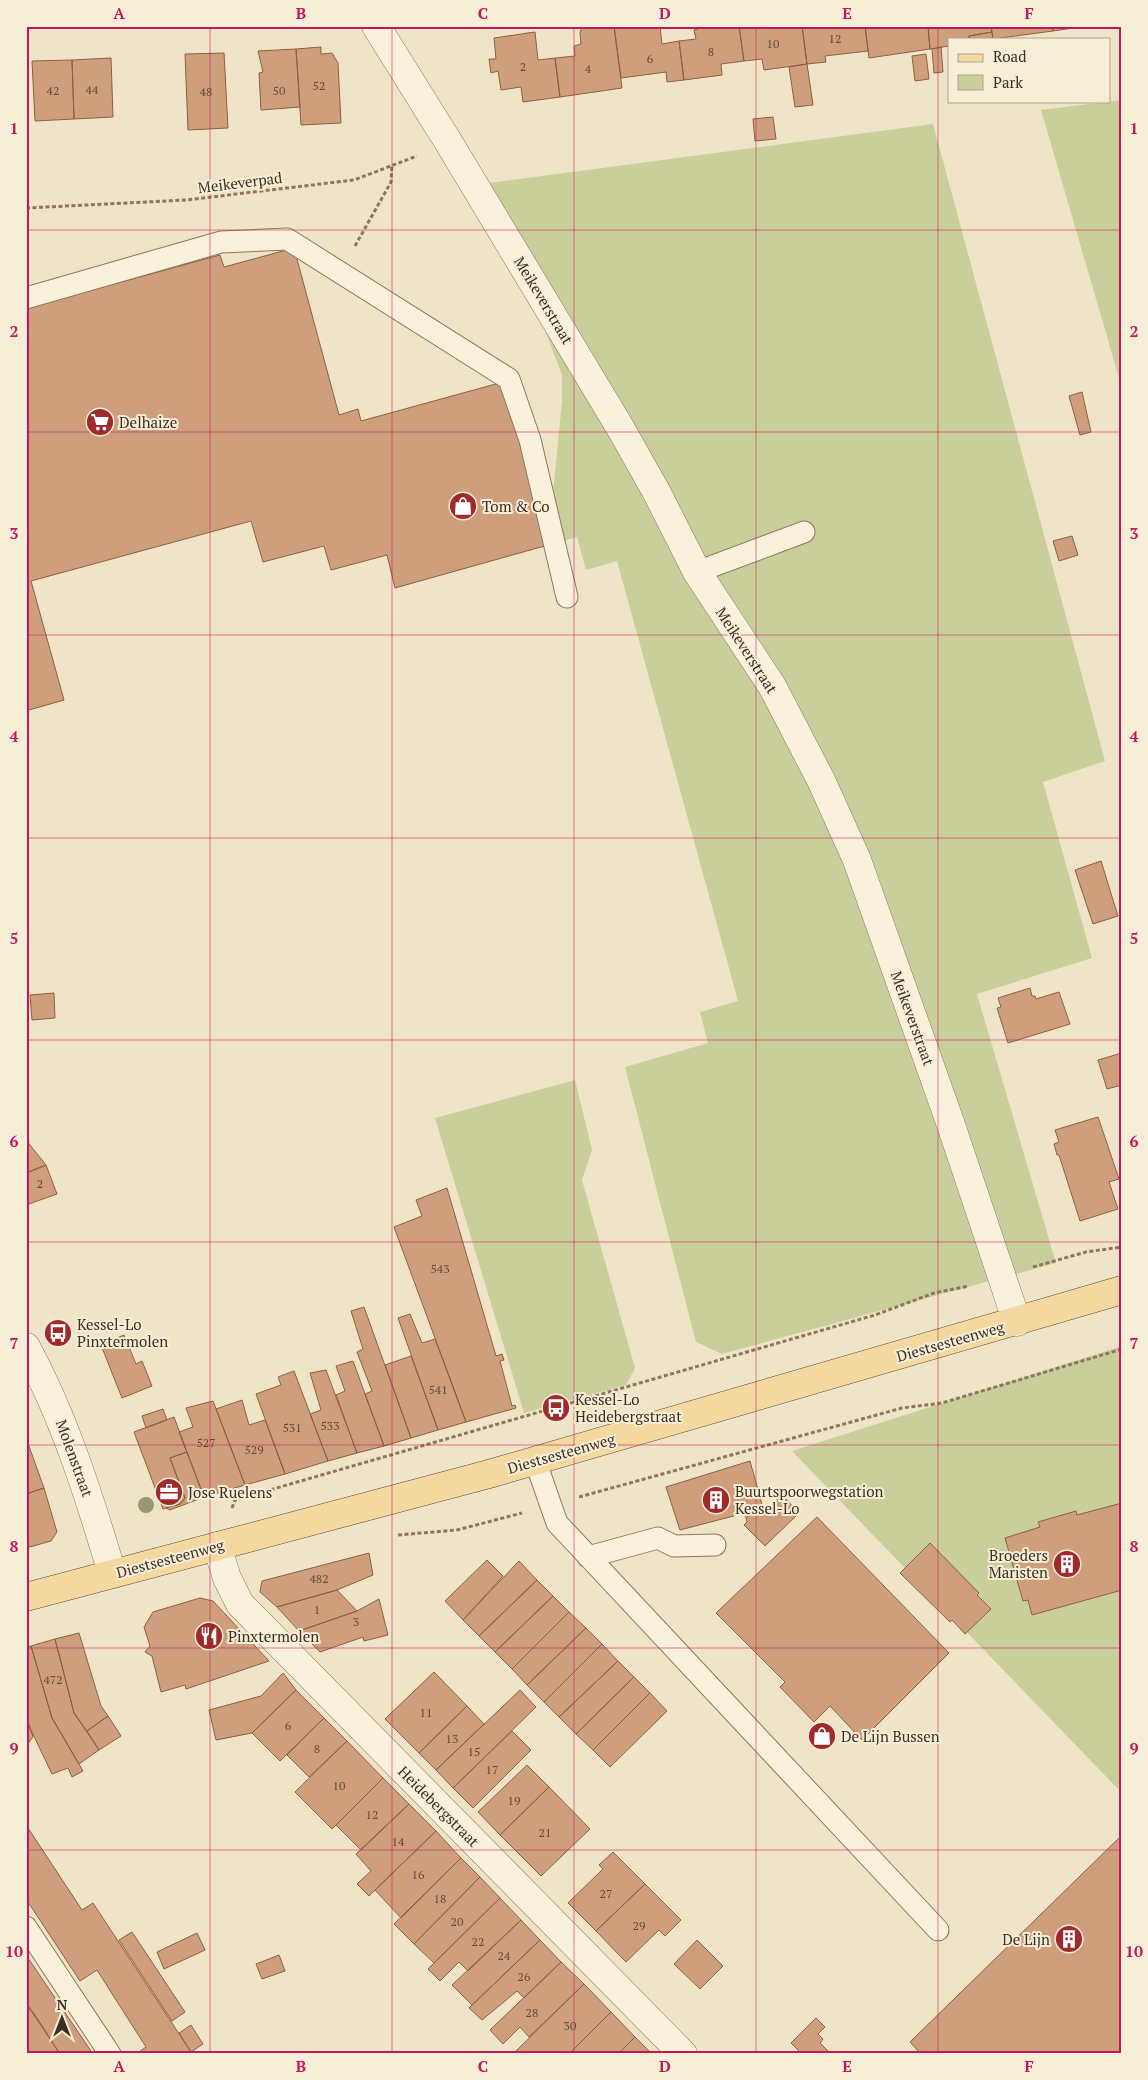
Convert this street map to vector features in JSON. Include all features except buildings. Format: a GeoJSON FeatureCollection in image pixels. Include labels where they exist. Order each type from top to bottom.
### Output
{"type":"FeatureCollection","features":[{"type":"Feature","properties":{"kind":"main road","name":"Diestsesteenweg"},"geometry":{"type":"LineString","coordinates":[[26,1597],[536,1460],[1122,1290]]}},
{"type":"Feature","properties":{"kind":"street","name":"Meikeverstraat"},"geometry":{"type":"LineString","coordinates":[[376,26],[450,143],[626,437],[697,572],[772,686],[821,780],[857,860],[950,1122],[1017,1322]]}},
{"type":"Feature","properties":{"kind":"street","name":"Molenstraat"},"geometry":{"type":"LineString","coordinates":[[26,1347],[48,1388],[73,1452],[93,1508],[112,1573]]}},
{"type":"Feature","properties":{"kind":"street","name":"Heidebergstraat"},"geometry":{"type":"LineString","coordinates":[[217,1546],[227,1578],[240,1604],[683,2054]]}},
{"type":"Feature","properties":{"kind":"lane"},"geometry":{"type":"LineString","coordinates":[[26,298],[221,242],[287,239],[509,379],[530,440],[567,597]]}},
{"type":"Feature","properties":{"kind":"lane"},"geometry":{"type":"LineString","coordinates":[[697,572],[804,532]]}},
{"type":"Feature","properties":{"kind":"lane"},"geometry":{"type":"LineString","coordinates":[[536,1460],[556,1523],[938,1930]]}},
{"type":"Feature","properties":{"kind":"lane"},"geometry":{"type":"LineString","coordinates":[[588,1557],[658,1538],[674,1546],[715,1545]]}},
{"type":"Feature","properties":{"kind":"lane"},"geometry":{"type":"LineString","coordinates":[[26,1927],[110,2054]]}},
{"type":"Feature","properties":{"kind":"path","name":"Meikeverpad"},"geometry":{"type":"LineString","coordinates":[[26,208],[186,200],[344,182],[354,180],[450,143]]}},
{"type":"Feature","properties":{"kind":"path"},"geometry":{"type":"LineString","coordinates":[[340,272],[390,182],[392,165]]}},
{"type":"Feature","properties":{"kind":"path"},"geometry":{"type":"LineString","coordinates":[[1049,1262],[1086,1252],[1122,1247]]}},
{"type":"Feature","properties":{"kind":"path"},"geometry":{"type":"LineString","coordinates":[[217,1546],[235,1500],[875,1315],[934,1293],[959,1289]]}},
{"type":"Feature","properties":{"kind":"path"},"geometry":{"type":"LineString","coordinates":[[396,1535],[457,1530],[902,1408],[942,1403],[1122,1349]]}},
{"type":"Feature","properties":{"kind":"green space"},"geometry":{"type":"Polygon","coordinates":[[[1122,100],[1122,388],[1041,110],[1122,100]]]}},
{"type":"Feature","properties":{"kind":"green space"},"geometry":{"type":"Polygon","coordinates":[[[933,124],[1105,761],[1043,782],[1092,958],[977,994],[1056,1263],[722,1354],[696,1342],[625,1067],[708,1043],[700,1012],[738,1001],[617,561],[586,570],[577,537],[548,545],[562,401],[562,375],[489,183],[933,124]]]}},
{"type":"Feature","properties":{"kind":"green space"},"geometry":{"type":"Polygon","coordinates":[[[575,1080],[592,1150],[582,1180],[635,1368],[626,1385],[524,1413],[435,1118],[575,1080]]]}},
{"type":"Feature","properties":{"kind":"green space"},"geometry":{"type":"Polygon","coordinates":[[[1122,1346],[1122,1793],[792,1451],[1122,1346]]]}},
{"type":"Feature","properties":{"kind":"place","name":"Delhaize"},"geometry":{"type":"Point","coordinates":[100,422]}},
{"type":"Feature","properties":{"kind":"place","name":"Tom & Co"},"geometry":{"type":"Point","coordinates":[463,506]}},
{"type":"Feature","properties":{"kind":"place","name":"Kessel-Lo Pinxtermolen"},"geometry":{"type":"Point","coordinates":[58,1333]}},
{"type":"Feature","properties":{"kind":"place","name":"Kessel-Lo Heidebergstraat"},"geometry":{"type":"Point","coordinates":[556,1408]}},
{"type":"Feature","properties":{"kind":"place","name":"Jose Ruelens"},"geometry":{"type":"Point","coordinates":[169,1492]}},
{"type":"Feature","properties":{"kind":"place","name":"Buurtspoorwegstation Kessel-Lo"},"geometry":{"type":"Point","coordinates":[716,1500]}},
{"type":"Feature","properties":{"kind":"place","name":"Broeders Maristen"},"geometry":{"type":"Point","coordinates":[1067,1564]}},
{"type":"Feature","properties":{"kind":"place","name":"Pinxtermolen"},"geometry":{"type":"Point","coordinates":[209,1636]}},
{"type":"Feature","properties":{"kind":"place","name":"De Lijn Bussen"},"geometry":{"type":"Point","coordinates":[822,1736]}},
{"type":"Feature","properties":{"kind":"place","name":"De Lijn"},"geometry":{"type":"Point","coordinates":[1069,1939]}}]}
